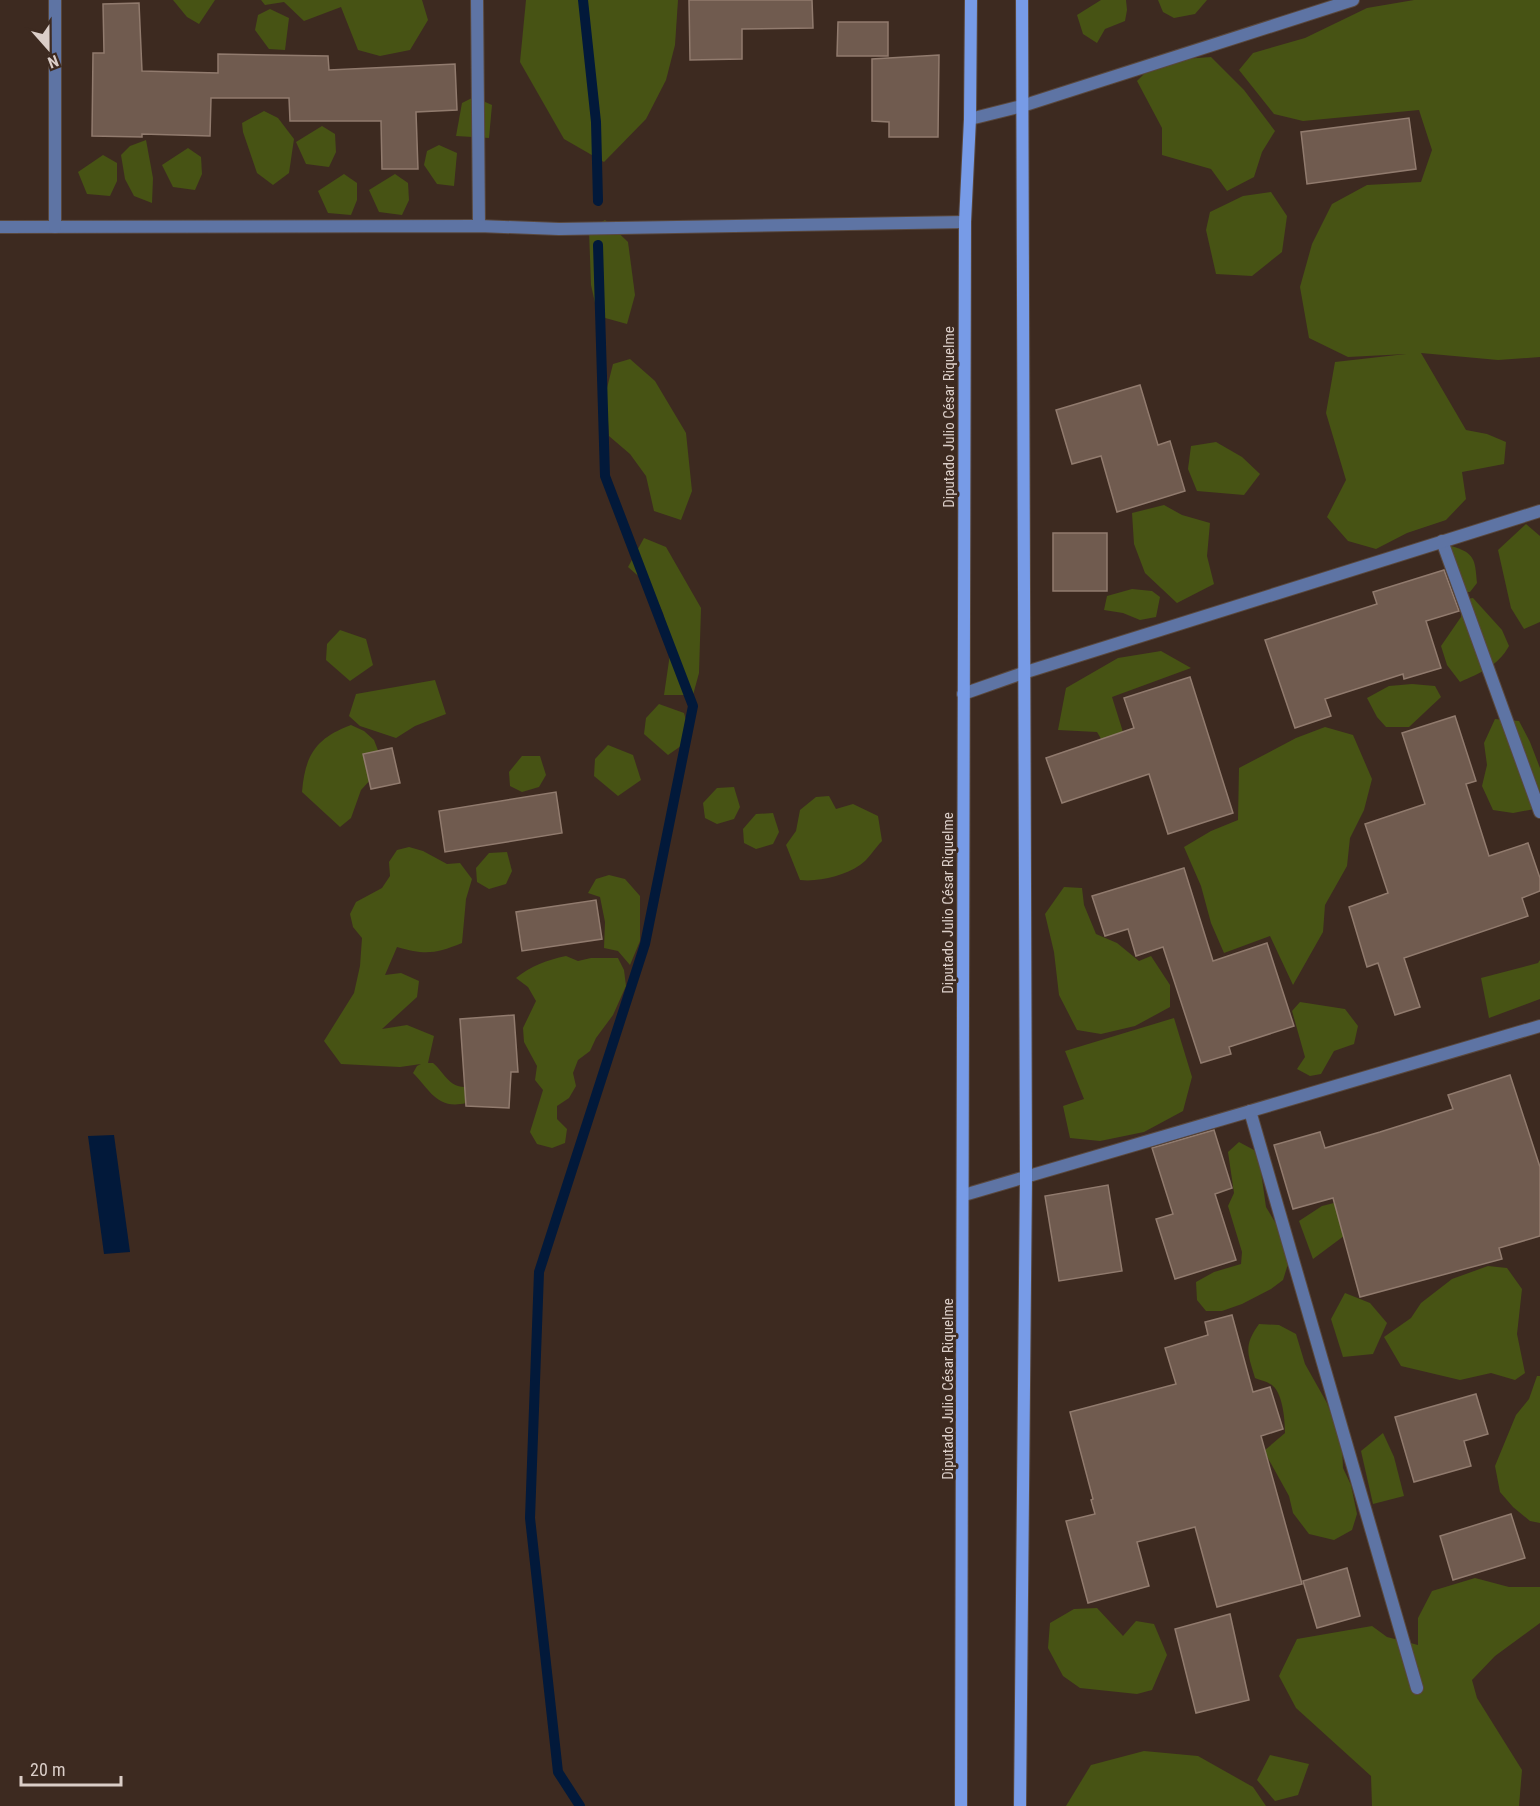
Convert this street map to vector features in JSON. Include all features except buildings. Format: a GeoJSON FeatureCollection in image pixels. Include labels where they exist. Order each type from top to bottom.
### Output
{"type":"FeatureCollection","features":[{"type":"Feature","properties":{"kind":"street"},"geometry":{"type":"LineString","coordinates":[[55,0],[55,227]]}},
{"type":"Feature","properties":{"kind":"street"},"geometry":{"type":"LineString","coordinates":[[477,0],[479,226]]}},
{"type":"Feature","properties":{"kind":"street","name":"Diputado Julio César Riquelme"},"geometry":{"type":"LineString","coordinates":[[961,1806],[965,222],[970,119],[970,0]]}},
{"type":"Feature","properties":{"kind":"street"},"geometry":{"type":"LineString","coordinates":[[1020,1806],[1026,1176],[1022,0]]}},
{"type":"Feature","properties":{"kind":"street"},"geometry":{"type":"LineString","coordinates":[[970,119],[1022,106],[1353,0]]}},
{"type":"Feature","properties":{"kind":"street"},"geometry":{"type":"LineString","coordinates":[[0,227],[479,226],[559,229],[965,222]]}},
{"type":"Feature","properties":{"kind":"street"},"geometry":{"type":"LineString","coordinates":[[963,694],[1540,510]]}},
{"type":"Feature","properties":{"kind":"street"},"geometry":{"type":"LineString","coordinates":[[1442,541],[1540,812]]}},
{"type":"Feature","properties":{"kind":"street"},"geometry":{"type":"LineString","coordinates":[[964,1195],[1540,1026]]}},
{"type":"Feature","properties":{"kind":"street"},"geometry":{"type":"LineString","coordinates":[[1250,1111],[1417,1688]]}},
{"type":"Feature","properties":{"kind":"green space"},"geometry":{"type":"Polygon","coordinates":[[[173,0],[215,0],[199,24],[187,17],[173,0]]]}},
{"type":"Feature","properties":{"kind":"green space"},"geometry":{"type":"Polygon","coordinates":[[[261,0],[422,0],[428,20],[410,50],[380,56],[358,50],[341,7],[304,21],[284,2],[265,5],[261,0]]]}},
{"type":"Feature","properties":{"kind":"green space"},"geometry":{"type":"Polygon","coordinates":[[[526,0],[678,0],[675,45],[666,80],[646,119],[604,162],[564,139],[520,62],[526,0]]]}},
{"type":"Feature","properties":{"kind":"green space"},"geometry":{"type":"Polygon","coordinates":[[[1101,0],[1126,0],[1127,10],[1125,21],[1105,29],[1097,43],[1083,34],[1077,15],[1101,0]]]}},
{"type":"Feature","properties":{"kind":"green space"},"geometry":{"type":"Polygon","coordinates":[[[1158,0],[1207,0],[1195,14],[1174,18],[1163,12],[1158,0]]]}},
{"type":"Feature","properties":{"kind":"green space"},"geometry":{"type":"Polygon","coordinates":[[[1414,0],[1540,0],[1540,357],[1498,360],[1421,353],[1466,430],[1487,434],[1506,442],[1504,464],[1462,472],[1466,499],[1446,520],[1407,533],[1376,549],[1348,541],[1327,517],[1346,480],[1326,413],[1335,362],[1406,354],[1348,357],[1309,338],[1300,287],[1312,244],[1332,204],[1367,185],[1421,182],[1432,150],[1419,110],[1303,121],[1274,114],[1239,70],[1253,53],[1305,38],[1367,8],[1414,0]]]}},
{"type":"Feature","properties":{"kind":"green space"},"geometry":{"type":"Polygon","coordinates":[[[270,9],[289,18],[285,50],[269,49],[255,30],[258,15],[270,9]]]}},
{"type":"Feature","properties":{"kind":"green space"},"geometry":{"type":"Polygon","coordinates":[[[1211,57],[1244,90],[1275,131],[1262,152],[1254,177],[1227,191],[1211,169],[1162,155],[1162,128],[1137,81],[1157,61],[1211,57]]]}},
{"type":"Feature","properties":{"kind":"green space"},"geometry":{"type":"Polygon","coordinates":[[[474,97],[492,105],[489,138],[456,136],[462,103],[474,97]]]}},
{"type":"Feature","properties":{"kind":"green space"},"geometry":{"type":"Polygon","coordinates":[[[264,111],[278,118],[294,139],[289,173],[273,185],[257,173],[243,132],[242,123],[264,111]]]}},
{"type":"Feature","properties":{"kind":"green space"},"geometry":{"type":"Polygon","coordinates":[[[322,126],[335,134],[336,152],[329,167],[306,164],[296,142],[322,126]]]}},
{"type":"Feature","properties":{"kind":"green space"},"geometry":{"type":"Polygon","coordinates":[[[146,140],[153,178],[152,203],[134,196],[125,179],[121,155],[130,146],[146,140]]]}},
{"type":"Feature","properties":{"kind":"green space"},"geometry":{"type":"Polygon","coordinates":[[[439,145],[457,153],[454,186],[437,184],[424,165],[427,151],[439,145]]]}},
{"type":"Feature","properties":{"kind":"green space"},"geometry":{"type":"Polygon","coordinates":[[[188,148],[201,157],[202,174],[195,190],[173,187],[162,165],[188,148]]]}},
{"type":"Feature","properties":{"kind":"green space"},"geometry":{"type":"Polygon","coordinates":[[[103,155],[117,163],[117,181],[110,196],[87,194],[78,172],[103,155]]]}},
{"type":"Feature","properties":{"kind":"green space"},"geometry":{"type":"Polygon","coordinates":[[[344,174],[357,183],[357,200],[351,215],[328,213],[318,191],[344,174]]]}},
{"type":"Feature","properties":{"kind":"green space"},"geometry":{"type":"Polygon","coordinates":[[[395,174],[408,183],[409,200],[402,215],[379,212],[369,190],[395,174]]]}},
{"type":"Feature","properties":{"kind":"green space"},"geometry":{"type":"Polygon","coordinates":[[[1271,192],[1287,216],[1282,252],[1252,276],[1216,274],[1206,230],[1210,212],[1243,196],[1271,192]]]}},
{"type":"Feature","properties":{"kind":"green space"},"geometry":{"type":"Polygon","coordinates":[[[605,220],[628,242],[635,295],[627,324],[598,316],[591,285],[589,230],[605,220]]]}},
{"type":"Feature","properties":{"kind":"green space"},"geometry":{"type":"Polygon","coordinates":[[[630,359],[655,381],[686,433],[692,491],[681,520],[654,511],[646,476],[630,454],[609,436],[606,392],[613,364],[630,359]]]}},
{"type":"Feature","properties":{"kind":"green space"},"geometry":{"type":"Polygon","coordinates":[[[1216,442],[1242,457],[1260,474],[1244,495],[1197,491],[1188,469],[1191,446],[1216,442]]]}},
{"type":"Feature","properties":{"kind":"green space"},"geometry":{"type":"Polygon","coordinates":[[[1164,505],[1182,515],[1210,523],[1207,556],[1214,584],[1177,603],[1145,573],[1134,544],[1132,513],[1164,505]]]}},
{"type":"Feature","properties":{"kind":"green space"},"geometry":{"type":"Polygon","coordinates":[[[1526,524],[1540,536],[1540,622],[1524,629],[1511,608],[1498,550],[1526,524]]]}},
{"type":"Feature","properties":{"kind":"green space"},"geometry":{"type":"Polygon","coordinates":[[[644,538],[666,547],[701,608],[699,673],[693,695],[664,695],[671,647],[663,613],[651,587],[628,567],[644,538]]]}},
{"type":"Feature","properties":{"kind":"green space"},"geometry":{"type":"Polygon","coordinates":[[[1451,546],[1465,551],[1472,558],[1477,583],[1470,592],[1459,592],[1440,552],[1451,546]]]}},
{"type":"Feature","properties":{"kind":"green space"},"geometry":{"type":"Polygon","coordinates":[[[1132,589],[1152,591],[1160,597],[1156,617],[1140,620],[1123,613],[1104,610],[1107,596],[1132,589]]]}},
{"type":"Feature","properties":{"kind":"green space"},"geometry":{"type":"Polygon","coordinates":[[[1473,598],[1502,630],[1509,646],[1494,664],[1460,682],[1447,665],[1441,646],[1461,617],[1461,600],[1473,598]]]}},
{"type":"Feature","properties":{"kind":"green space"},"geometry":{"type":"Polygon","coordinates":[[[340,630],[366,639],[373,665],[350,681],[326,660],[327,644],[340,630]]]}},
{"type":"Feature","properties":{"kind":"green space"},"geometry":{"type":"Polygon","coordinates":[[[1161,651],[1191,668],[1112,697],[1134,767],[1121,772],[1097,732],[1058,730],[1066,688],[1118,658],[1161,651]]]}},
{"type":"Feature","properties":{"kind":"green space"},"geometry":{"type":"Polygon","coordinates":[[[435,680],[446,714],[415,726],[396,738],[360,726],[349,716],[356,694],[435,680]]]}},
{"type":"Feature","properties":{"kind":"green space"},"geometry":{"type":"Polygon","coordinates":[[[1412,684],[1435,686],[1441,697],[1409,727],[1386,727],[1377,717],[1367,698],[1389,686],[1412,684]]]}},
{"type":"Feature","properties":{"kind":"green space"},"geometry":{"type":"Polygon","coordinates":[[[659,704],[684,713],[691,739],[668,755],[644,734],[646,718],[659,704]]]}},
{"type":"Feature","properties":{"kind":"green space"},"geometry":{"type":"Polygon","coordinates":[[[1495,719],[1519,721],[1530,742],[1540,768],[1540,808],[1513,813],[1493,810],[1482,786],[1487,765],[1484,743],[1495,719]]]}},
{"type":"Feature","properties":{"kind":"green space"},"geometry":{"type":"Polygon","coordinates":[[[351,725],[364,731],[374,740],[379,753],[372,778],[361,790],[351,818],[340,827],[302,792],[306,768],[314,750],[329,736],[351,725]]]}},
{"type":"Feature","properties":{"kind":"green space"},"geometry":{"type":"Polygon","coordinates":[[[1325,727],[1353,735],[1372,779],[1364,810],[1350,838],[1347,866],[1325,905],[1323,932],[1293,985],[1270,936],[1224,953],[1211,923],[1201,886],[1184,847],[1211,831],[1238,820],[1239,768],[1296,738],[1325,727]]]}},
{"type":"Feature","properties":{"kind":"green space"},"geometry":{"type":"Polygon","coordinates":[[[608,745],[633,755],[641,780],[618,796],[594,776],[595,759],[608,745]]]}},
{"type":"Feature","properties":{"kind":"green space"},"geometry":{"type":"Polygon","coordinates":[[[522,756],[540,756],[546,775],[539,787],[522,792],[510,786],[509,772],[522,756]]]}},
{"type":"Feature","properties":{"kind":"green space"},"geometry":{"type":"Polygon","coordinates":[[[734,787],[740,807],[734,819],[717,824],[705,818],[703,803],[717,788],[734,787]]]}},
{"type":"Feature","properties":{"kind":"green space"},"geometry":{"type":"Polygon","coordinates":[[[829,796],[836,809],[853,804],[878,816],[882,841],[863,863],[854,869],[823,879],[800,880],[786,845],[796,831],[800,810],[816,797],[829,796]]]}},
{"type":"Feature","properties":{"kind":"green space"},"geometry":{"type":"Polygon","coordinates":[[[773,813],[779,832],[773,844],[756,849],[744,843],[743,829],[756,814],[773,813]]]}},
{"type":"Feature","properties":{"kind":"green space"},"geometry":{"type":"Polygon","coordinates":[[[409,847],[423,851],[447,864],[460,863],[472,879],[466,899],[462,943],[430,952],[397,947],[385,975],[401,973],[419,981],[417,997],[382,1029],[407,1025],[434,1036],[428,1063],[433,1063],[455,1085],[466,1087],[466,1103],[448,1104],[435,1097],[413,1073],[421,1064],[400,1067],[341,1064],[324,1041],[354,993],[360,966],[362,938],[353,927],[350,914],[356,902],[382,888],[390,876],[389,862],[397,850],[409,847]]]}},
{"type":"Feature","properties":{"kind":"green space"},"geometry":{"type":"Polygon","coordinates":[[[507,852],[512,871],[506,884],[489,889],[477,882],[476,868],[489,853],[507,852]]]}},
{"type":"Feature","properties":{"kind":"green space"},"geometry":{"type":"Polygon","coordinates":[[[609,875],[625,879],[640,896],[640,941],[630,965],[618,951],[604,948],[605,922],[600,897],[588,893],[596,879],[609,875]]]}},
{"type":"Feature","properties":{"kind":"green space"},"geometry":{"type":"Polygon","coordinates":[[[1064,887],[1082,888],[1084,905],[1096,934],[1117,943],[1139,961],[1151,956],[1170,985],[1170,1007],[1135,1026],[1101,1034],[1077,1030],[1059,995],[1054,952],[1045,914],[1064,887]]]}},
{"type":"Feature","properties":{"kind":"green space"},"geometry":{"type":"Polygon","coordinates":[[[566,956],[578,961],[591,958],[618,958],[624,970],[626,986],[613,1015],[596,1038],[590,1051],[578,1060],[573,1073],[576,1086],[569,1098],[557,1106],[557,1119],[567,1129],[565,1143],[552,1148],[537,1144],[530,1132],[543,1090],[535,1080],[537,1066],[524,1042],[523,1028],[536,1001],[528,987],[516,978],[540,964],[566,956]]]}},
{"type":"Feature","properties":{"kind":"green space"},"geometry":{"type":"Polygon","coordinates":[[[1540,960],[1540,999],[1489,1018],[1481,978],[1538,963],[1540,960]]]}},
{"type":"Feature","properties":{"kind":"green space"},"geometry":{"type":"Polygon","coordinates":[[[1300,1002],[1345,1009],[1358,1026],[1354,1044],[1334,1051],[1321,1074],[1310,1076],[1297,1069],[1305,1057],[1292,1011],[1300,1002]]]}},
{"type":"Feature","properties":{"kind":"green space"},"geometry":{"type":"Polygon","coordinates":[[[1174,1018],[1192,1077],[1183,1111],[1144,1132],[1100,1141],[1070,1138],[1063,1106],[1084,1099],[1065,1051],[1174,1018]]]}},
{"type":"Feature","properties":{"kind":"green space"},"geometry":{"type":"Polygon","coordinates":[[[1239,1142],[1254,1150],[1260,1165],[1266,1207],[1281,1232],[1288,1264],[1283,1280],[1271,1289],[1242,1304],[1222,1311],[1206,1311],[1197,1300],[1196,1282],[1214,1272],[1241,1264],[1242,1252],[1228,1206],[1234,1193],[1228,1152],[1239,1142]]]}},
{"type":"Feature","properties":{"kind":"green space"},"geometry":{"type":"Polygon","coordinates":[[[1350,1199],[1360,1224],[1313,1259],[1299,1221],[1322,1206],[1350,1199]]]}},
{"type":"Feature","properties":{"kind":"green space"},"geometry":{"type":"Polygon","coordinates":[[[1488,1266],[1507,1268],[1522,1289],[1517,1334],[1525,1373],[1515,1380],[1491,1373],[1460,1380],[1401,1366],[1384,1337],[1411,1318],[1421,1303],[1452,1279],[1488,1266]]]}},
{"type":"Feature","properties":{"kind":"green space"},"geometry":{"type":"Polygon","coordinates":[[[1345,1293],[1370,1303],[1387,1323],[1373,1354],[1343,1357],[1331,1319],[1345,1293]]]}},
{"type":"Feature","properties":{"kind":"green space"},"geometry":{"type":"Polygon","coordinates":[[[1259,1324],[1279,1325],[1296,1334],[1305,1364],[1327,1403],[1342,1445],[1343,1468],[1351,1485],[1357,1514],[1352,1530],[1334,1540],[1309,1534],[1293,1513],[1289,1496],[1264,1451],[1285,1433],[1285,1428],[1279,1395],[1269,1383],[1255,1378],[1250,1363],[1249,1344],[1259,1324]]]}},
{"type":"Feature","properties":{"kind":"green space"},"geometry":{"type":"Polygon","coordinates":[[[1537,1376],[1540,1376],[1540,1523],[1530,1521],[1500,1492],[1495,1466],[1516,1415],[1529,1399],[1537,1376]]]}},
{"type":"Feature","properties":{"kind":"green space"},"geometry":{"type":"Polygon","coordinates":[[[1383,1433],[1394,1457],[1404,1496],[1373,1504],[1361,1451],[1383,1433]]]}},
{"type":"Feature","properties":{"kind":"green space"},"geometry":{"type":"Polygon","coordinates":[[[1475,1578],[1509,1587],[1540,1587],[1540,1623],[1495,1656],[1472,1680],[1477,1698],[1522,1770],[1519,1806],[1372,1806],[1371,1776],[1296,1708],[1279,1676],[1297,1639],[1372,1626],[1387,1637],[1418,1645],[1418,1618],[1432,1591],[1475,1578]]]}},
{"type":"Feature","properties":{"kind":"green space"},"geometry":{"type":"Polygon","coordinates":[[[1097,1608],[1123,1636],[1136,1621],[1154,1624],[1167,1655],[1152,1690],[1137,1694],[1080,1688],[1063,1676],[1048,1648],[1050,1623],[1074,1609],[1097,1608]]]}},
{"type":"Feature","properties":{"kind":"green space"},"geometry":{"type":"Polygon","coordinates":[[[1144,1751],[1198,1756],[1253,1787],[1266,1806],[1066,1806],[1091,1765],[1144,1751]]]}},
{"type":"Feature","properties":{"kind":"green space"},"geometry":{"type":"Polygon","coordinates":[[[1270,1755],[1309,1764],[1298,1795],[1275,1801],[1257,1780],[1270,1755]]]}},
{"type":"Feature","properties":{"kind":"water"},"geometry":{"type":"Polygon","coordinates":[[[114,1135],[130,1252],[104,1254],[88,1136],[114,1135]]]}},
{"type":"Feature","properties":{"kind":"waterway"},"geometry":{"type":"LineString","coordinates":[[583,0],[596,122],[598,201]]}},
{"type":"Feature","properties":{"kind":"waterway"},"geometry":{"type":"LineString","coordinates":[[580,1806],[558,1772],[530,1518],[539,1272],[645,944],[693,706],[605,476],[598,245]]}}]}
